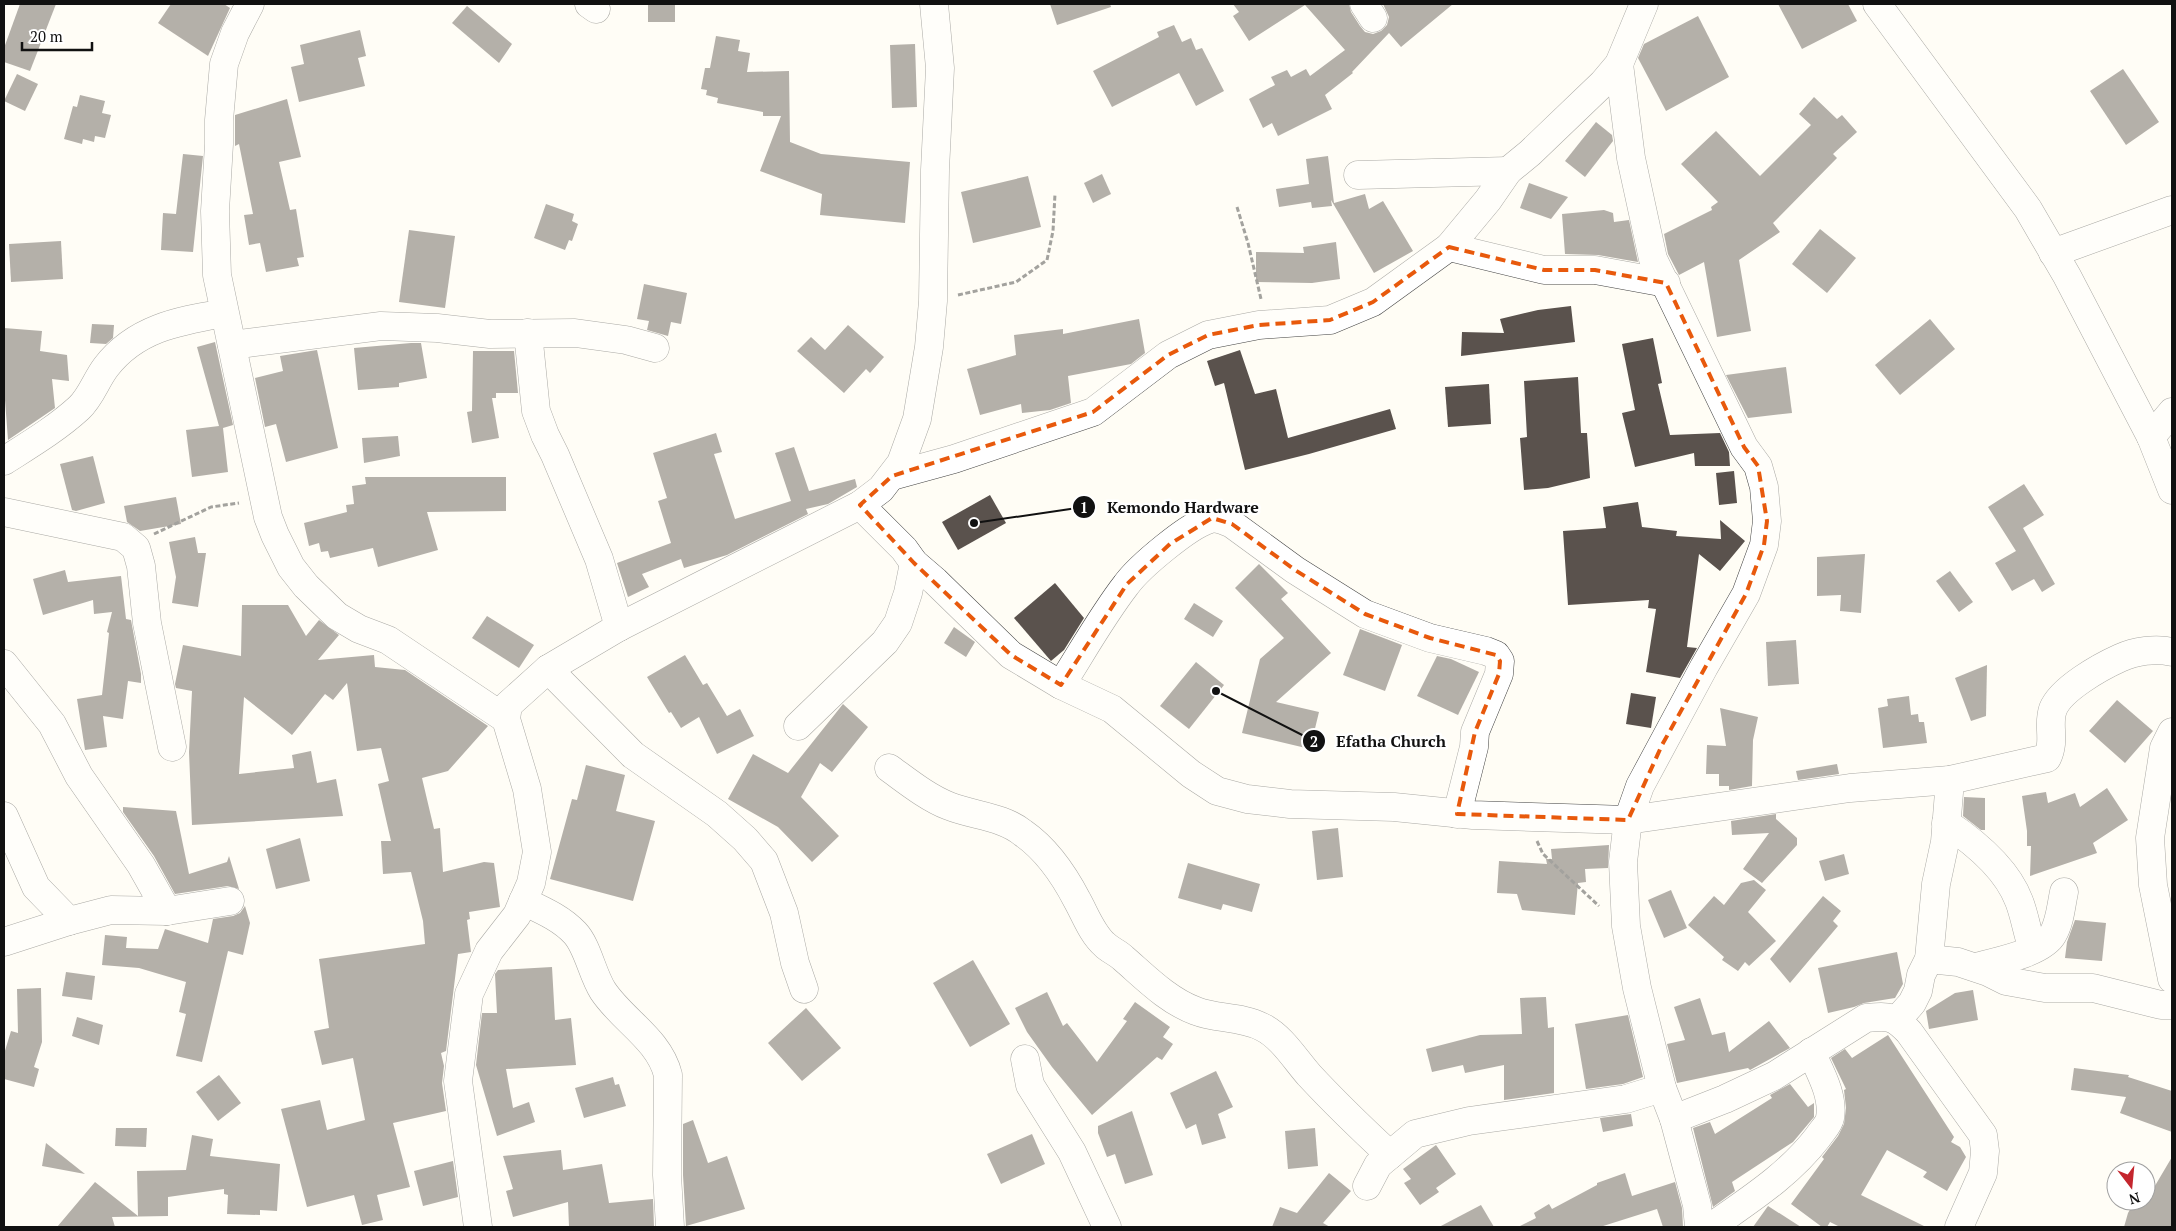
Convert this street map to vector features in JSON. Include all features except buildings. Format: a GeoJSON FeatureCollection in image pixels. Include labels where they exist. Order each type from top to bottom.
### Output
{"type":"FeatureCollection","features":[{"type":"Feature","properties":{"kind":"street"},"geometry":{"type":"LineString","coordinates":[[250,4],[235,33],[224,64],[214,212],[217,276],[264,499],[274,535],[291,567],[306,586],[337,616],[359,629],[388,640],[506,719]]}},
{"type":"Feature","properties":{"kind":"street"},"geometry":{"type":"LineString","coordinates":[[478,1227],[458,1081],[469,994],[489,951],[517,915],[531,883],[537,852],[527,789],[506,719],[508,705],[548,669],[565,661],[619,627],[860,505],[882,489],[901,463],[917,419],[929,347],[933,301],[935,170],[940,68],[934,4]]}},
{"type":"Feature","properties":{"kind":"street"},"geometry":{"type":"LineString","coordinates":[[892,476],[954,460],[1093,412],[1168,355],[1208,335],[1259,325],[1330,320],[1373,302],[1449,247],[1488,200],[1508,170],[1530,153],[1577,109],[1619,64],[1644,4]]}},
{"type":"Feature","properties":{"kind":"street"},"geometry":{"type":"LineString","coordinates":[[1878,4],[2028,209],[2151,437],[2172,490]]}},
{"type":"Feature","properties":{"kind":"street"},"geometry":{"type":"LineString","coordinates":[[1619,64],[1631,158],[1653,259],[1744,447],[1758,466],[1764,487],[1767,521],[1764,545],[1746,594],[1640,786],[1628,820],[1623,862],[1626,926],[1637,988],[1662,1088],[1674,1119],[1697,1205],[1700,1227]]}},
{"type":"Feature","properties":{"kind":"street"},"geometry":{"type":"LineString","coordinates":[[1358,175],[1508,170]]}},
{"type":"Feature","properties":{"kind":"street"},"geometry":{"type":"LineString","coordinates":[[2053,253],[2172,210]]}},
{"type":"Feature","properties":{"kind":"street"},"geometry":{"type":"LineString","coordinates":[[1449,247],[1544,270],[1595,270],[1666,283]]}},
{"type":"Feature","properties":{"kind":"street"},"geometry":{"type":"LineString","coordinates":[[4,461],[50,431],[80,407],[106,367],[127,347],[155,329],[186,320],[224,313]]}},
{"type":"Feature","properties":{"kind":"street"},"geometry":{"type":"LineString","coordinates":[[232,345],[382,326],[437,328],[490,334],[575,333],[626,340],[655,348]]}},
{"type":"Feature","properties":{"kind":"street"},"geometry":{"type":"LineString","coordinates":[[528,333],[536,411],[599,559],[619,627]]}},
{"type":"Feature","properties":{"kind":"street"},"geometry":{"type":"LineString","coordinates":[[2151,437],[2172,412]]}},
{"type":"Feature","properties":{"kind":"street"},"geometry":{"type":"LineString","coordinates":[[860,505],[904,549],[914,563],[1011,655],[1061,685],[1112,709],[1191,774],[1217,791],[1247,799],[1290,804],[1394,807],[1457,814],[1628,820],[1850,788],[1950,780],[2047,758],[2052,748],[2051,719],[2054,708],[2067,691],[2091,674],[2120,658],[2142,652],[2163,650],[2172,652]]}},
{"type":"Feature","properties":{"kind":"street"},"geometry":{"type":"LineString","coordinates":[[4,512],[116,535],[123,537],[136,548],[141,566],[147,623],[156,676],[172,747]]}},
{"type":"Feature","properties":{"kind":"street"},"geometry":{"type":"LineString","coordinates":[[1061,685],[1126,584],[1170,544],[1192,527],[1212,518],[1222,519],[1232,524],[1295,570],[1365,614],[1430,638],[1486,650],[1496,655],[1500,661],[1499,674],[1475,732],[1474,748],[1457,814]]}},
{"type":"Feature","properties":{"kind":"street"},"geometry":{"type":"LineString","coordinates":[[798,726],[885,642],[898,623],[908,593],[914,563]]}},
{"type":"Feature","properties":{"kind":"street"},"geometry":{"type":"LineString","coordinates":[[4,664],[52,724],[79,776],[141,864],[167,911]]}},
{"type":"Feature","properties":{"kind":"street"},"geometry":{"type":"LineString","coordinates":[[548,669],[633,755],[717,814],[745,839],[764,861],[784,913],[795,963],[804,989]]}},
{"type":"Feature","properties":{"kind":"street"},"geometry":{"type":"LineString","coordinates":[[2172,732],[2164,748],[2150,838],[2153,885],[2172,979]]}},
{"type":"Feature","properties":{"kind":"street"},"geometry":{"type":"LineString","coordinates":[[889,768],[911,784],[948,806],[1004,821],[1024,833],[1046,854],[1073,891],[1094,930],[1104,944],[1121,956],[1152,984],[1171,998],[1196,1012],[1232,1017],[1262,1027],[1280,1041],[1350,1119],[1390,1154]]}},
{"type":"Feature","properties":{"kind":"street"},"geometry":{"type":"LineString","coordinates":[[1897,1020],[1912,1003],[1929,959],[1936,884],[1945,842],[1950,780]]}},
{"type":"Feature","properties":{"kind":"street"},"geometry":{"type":"LineString","coordinates":[[4,816],[36,887],[69,921]]}},
{"type":"Feature","properties":{"kind":"street"},"geometry":{"type":"LineString","coordinates":[[1946,822],[1978,847],[2014,889],[2033,949]]}},
{"type":"Feature","properties":{"kind":"street"},"geometry":{"type":"LineString","coordinates":[[1975,968],[2022,954],[2040,946],[2053,936],[2059,920],[2064,892]]}},
{"type":"Feature","properties":{"kind":"street"},"geometry":{"type":"LineString","coordinates":[[523,900],[556,917],[576,934],[604,993],[649,1041],[664,1061],[668,1075],[666,1176],[670,1227]]}},
{"type":"Feature","properties":{"kind":"street"},"geometry":{"type":"LineString","coordinates":[[4,942],[111,910],[167,911],[230,901]]}},
{"type":"Feature","properties":{"kind":"street"},"geometry":{"type":"LineString","coordinates":[[1929,959],[1958,962],[2006,981],[2045,988],[2092,988],[2161,1005],[2172,1005]]}},
{"type":"Feature","properties":{"kind":"street"},"geometry":{"type":"LineString","coordinates":[[1674,1119],[1725,1099],[1774,1076],[1866,1018],[1883,1017],[1897,1020],[1909,1032],[1983,1134],[1985,1151],[1983,1173],[1959,1227]]}},
{"type":"Feature","properties":{"kind":"street"},"geometry":{"type":"LineString","coordinates":[[1711,1227],[1763,1192],[1788,1170],[1811,1146],[1830,1120],[1829,1100],[1826,1089],[1811,1052]]}},
{"type":"Feature","properties":{"kind":"street"},"geometry":{"type":"LineString","coordinates":[[1025,1059],[1030,1085],[1072,1152],[1107,1227]]}},
{"type":"Feature","properties":{"kind":"street"},"geometry":{"type":"LineString","coordinates":[[1367,1186],[1378,1165],[1415,1134],[1468,1121],[1626,1099],[1662,1088]]}},
{"type":"Feature","properties":{"kind":"path"},"geometry":{"type":"LineString","coordinates":[[933,301],[1016,282],[1047,260],[1055,194]]}},
{"type":"Feature","properties":{"kind":"path"},"geometry":{"type":"LineString","coordinates":[[1237,207],[1258,282],[1262,309],[1259,325]]}},
{"type":"Feature","properties":{"kind":"path"},"geometry":{"type":"LineString","coordinates":[[136,548],[149,537],[165,528],[211,507],[264,499]]}},
{"type":"Feature","properties":{"kind":"path"},"geometry":{"type":"LineString","coordinates":[[1531,816],[1535,837],[1543,854],[1590,899],[1626,926]]}},
{"type":"Feature","properties":{"kind":"highlighted area"},"geometry":{"type":"Polygon","coordinates":[[[1449,247],[1544,270],[1595,270],[1666,283],[1744,447],[1758,466],[1767,521],[1764,545],[1746,594],[1662,745],[1628,820],[1473,815],[1457,814],[1475,732],[1499,674],[1500,661],[1496,655],[1430,638],[1365,614],[1295,570],[1232,524],[1212,518],[1170,544],[1127,584],[1061,685],[1011,655],[914,563],[860,505],[892,476],[1093,412],[1168,355],[1208,335],[1259,325],[1330,320],[1373,302],[1449,247]]]}},
{"type":"Feature","properties":{"kind":"place","name":"Kemondo Hardware"},"geometry":{"type":"Point","coordinates":[974,523]}},
{"type":"Feature","properties":{"kind":"place","name":"Efatha Church"},"geometry":{"type":"Point","coordinates":[1216,691]}}]}
